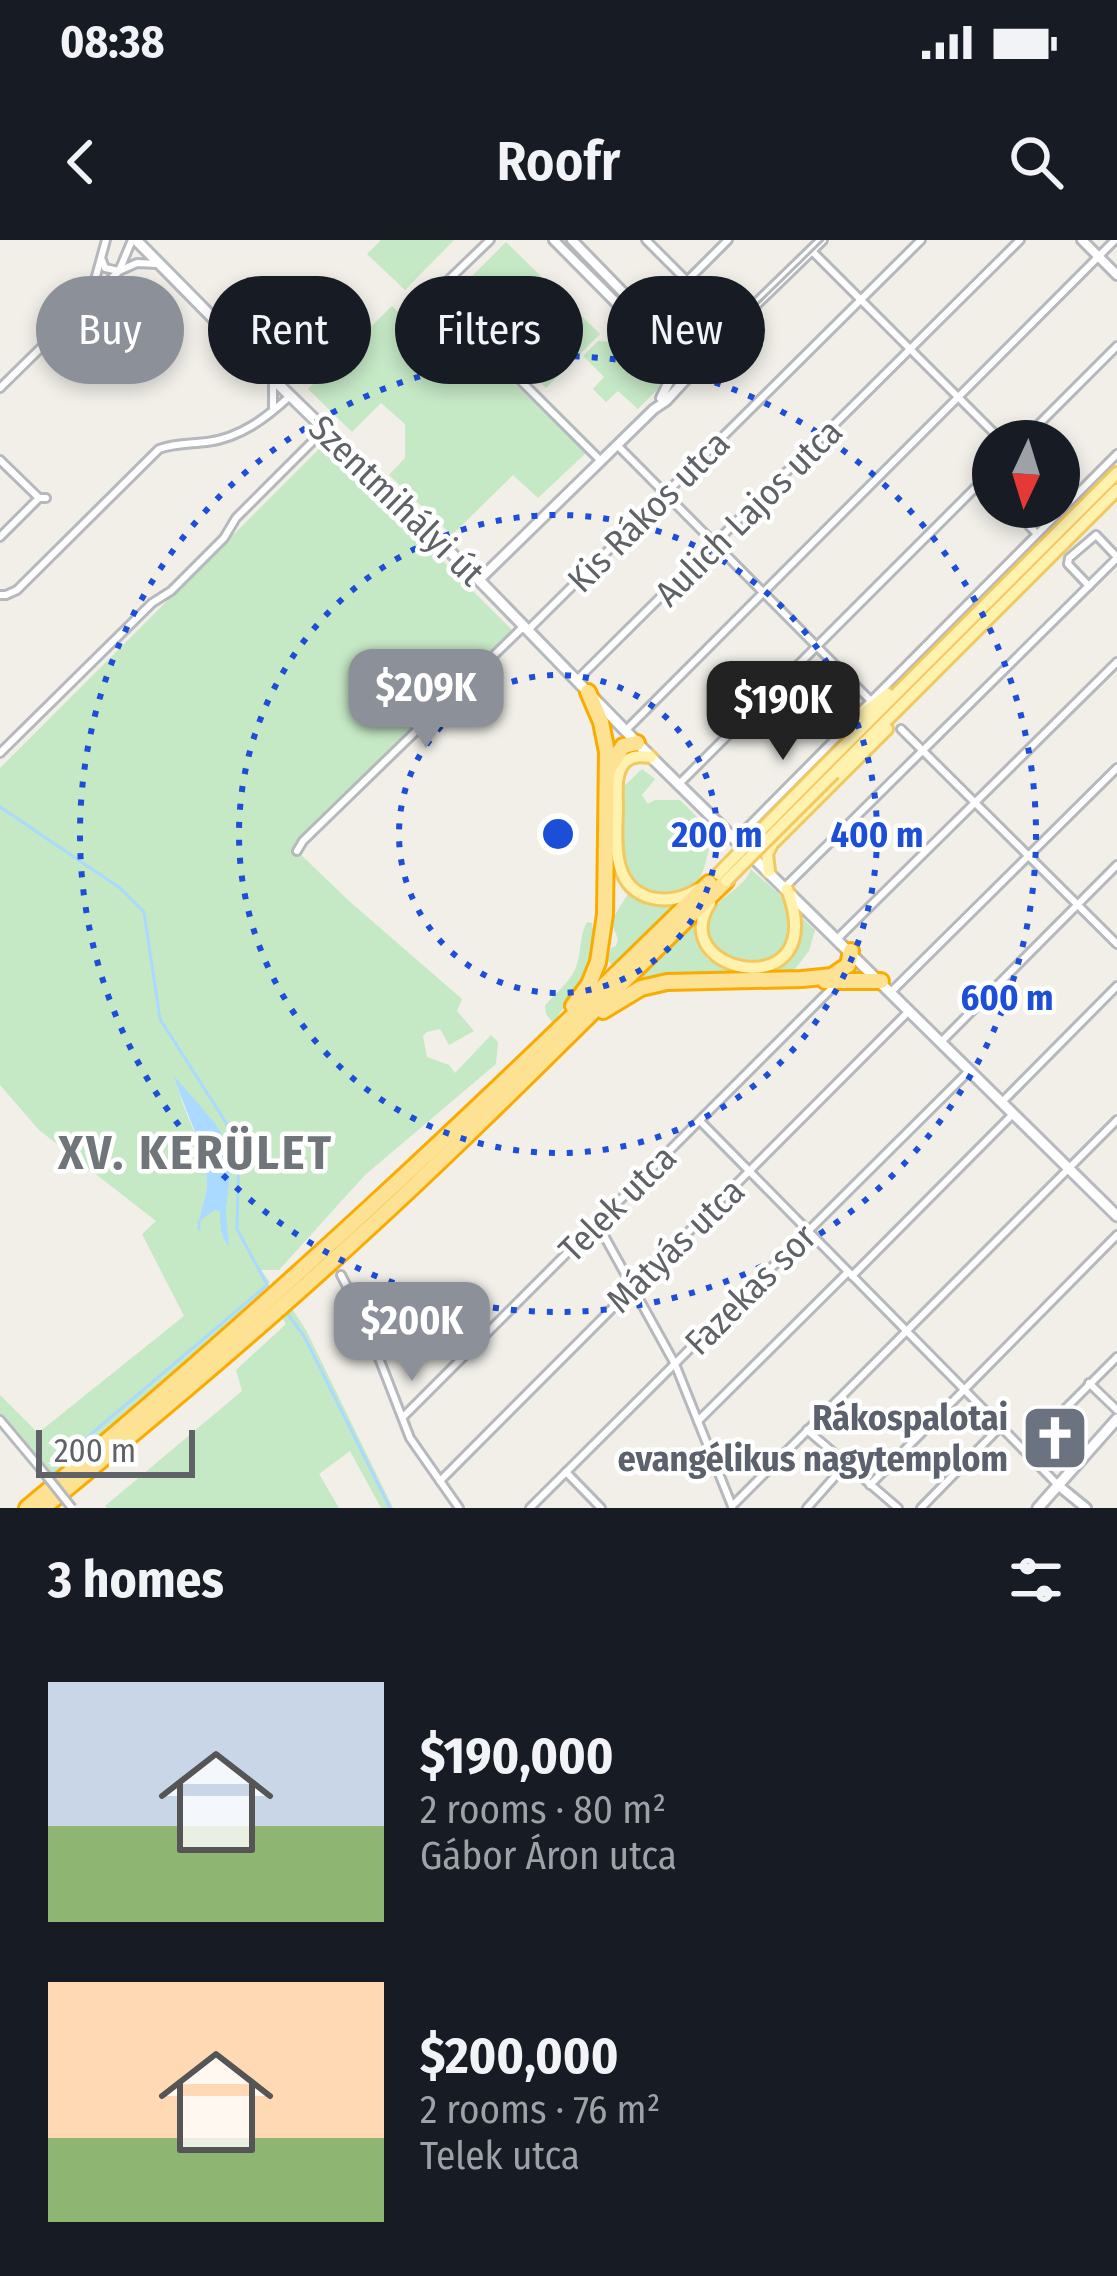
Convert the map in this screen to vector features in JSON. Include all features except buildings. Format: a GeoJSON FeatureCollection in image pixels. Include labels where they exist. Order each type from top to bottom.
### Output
{"type":"FeatureCollection","features":[{"type":"Feature","properties":{"kind":"highway"},"geometry":{"type":"LineString","coordinates":[[532,1056],[584,993],[598,962],[605,914],[605,738],[596,708],[582,687]]}},
{"type":"Feature","properties":{"kind":"highway"},"geometry":{"type":"LineString","coordinates":[[607,779],[618,752],[628,743],[637,743]]}},
{"type":"Feature","properties":{"kind":"highway"},"geometry":{"type":"LineString","coordinates":[[284,1295],[362,1235],[561,1044],[717,879]]}},
{"type":"Feature","properties":{"kind":"highway"},"geometry":{"type":"LineString","coordinates":[[43,1508],[284,1295],[717,879]]}},
{"type":"Feature","properties":{"kind":"highway"},"geometry":{"type":"LineString","coordinates":[[561,1044],[606,1008],[641,988],[681,980],[832,976],[848,965],[851,951]]}},
{"type":"Feature","properties":{"kind":"highway"},"geometry":{"type":"LineString","coordinates":[[802,979],[886,986]]}},
{"type":"Feature","properties":{"kind":"highway"},"geometry":{"type":"LineString","coordinates":[[27,1508],[271,1307]]}},
{"type":"Feature","properties":{"kind":"main road","name":"Szentmihályi út"},"geometry":{"type":"LineString","coordinates":[[134,240],[208,313]]}},
{"type":"Feature","properties":{"kind":"main road","name":"Szentmihályi út"},"geometry":{"type":"LineString","coordinates":[[278,384],[1117,1216]]}},
{"type":"Feature","properties":{"kind":"main road"},"geometry":{"type":"LineString","coordinates":[[651,757],[631,758],[619,773],[617,856],[624,878],[638,892],[658,899],[686,896],[717,879],[831,768],[1117,473]]}},
{"type":"Feature","properties":{"kind":"main road"},"geometry":{"type":"LineString","coordinates":[[850,724],[932,666],[1117,490]]}},
{"type":"Feature","properties":{"kind":"main road"},"geometry":{"type":"LineString","coordinates":[[769,871],[766,854],[772,844],[894,722],[932,666]]}},
{"type":"Feature","properties":{"kind":"main road"},"geometry":{"type":"LineString","coordinates":[[717,879],[703,915],[702,934],[719,959],[742,968],[766,967],[792,946],[796,917],[786,888]]}},
{"type":"Feature","properties":{"kind":"main road"},"geometry":{"type":"LineString","coordinates":[[1038,1508],[1117,1419]]}},
{"type":"Feature","properties":{"kind":"street"},"geometry":{"type":"LineString","coordinates":[[97,276],[106,240]]}},
{"type":"Feature","properties":{"kind":"street"},"geometry":{"type":"LineString","coordinates":[[119,271],[134,240]]}},
{"type":"Feature","properties":{"kind":"street"},"geometry":{"type":"LineString","coordinates":[[490,240],[434,294],[601,461]]}},
{"type":"Feature","properties":{"kind":"street"},"geometry":{"type":"LineString","coordinates":[[554,240],[607,294]]}},
{"type":"Feature","properties":{"kind":"street"},"geometry":{"type":"LineString","coordinates":[[572,240],[608,276]]}},
{"type":"Feature","properties":{"kind":"street"},"geometry":{"type":"LineString","coordinates":[[646,240],[683,276]]}},
{"type":"Feature","properties":{"kind":"street"},"geometry":{"type":"LineString","coordinates":[[693,276],[728,240]]}},
{"type":"Feature","properties":{"kind":"street"},"geometry":{"type":"LineString","coordinates":[[765,295],[822,240]]}},
{"type":"Feature","properties":{"kind":"street","name":"Kis Rákos utca"},"geometry":{"type":"LineString","coordinates":[[297,850],[921,240]]}},
{"type":"Feature","properties":{"kind":"street","name":"Aulich Lajos utca"},"geometry":{"type":"LineString","coordinates":[[582,687],[716,545],[1020,240]]}},
{"type":"Feature","properties":{"kind":"street"},"geometry":{"type":"LineString","coordinates":[[1082,240],[1117,275]]}},
{"type":"Feature","properties":{"kind":"street"},"geometry":{"type":"LineString","coordinates":[[625,731],[1115,240]]}},
{"type":"Feature","properties":{"kind":"street"},"geometry":{"type":"LineString","coordinates":[[811,250],[981,420]]}},
{"type":"Feature","properties":{"kind":"street"},"geometry":{"type":"LineString","coordinates":[[102,260],[105,268],[119,271]]}},
{"type":"Feature","properties":{"kind":"street"},"geometry":{"type":"LineString","coordinates":[[113,276],[142,262],[160,264]]}},
{"type":"Feature","properties":{"kind":"street"},"geometry":{"type":"LineString","coordinates":[[1043,420],[1117,346]]}},
{"type":"Feature","properties":{"kind":"street"},"geometry":{"type":"LineString","coordinates":[[0,388],[36,352]]}},
{"type":"Feature","properties":{"kind":"street"},"geometry":{"type":"LineString","coordinates":[[273,384],[273,410]]}},
{"type":"Feature","properties":{"kind":"street"},"geometry":{"type":"LineString","coordinates":[[654,409],[670,384]]}},
{"type":"Feature","properties":{"kind":"street"},"geometry":{"type":"LineString","coordinates":[[479,580],[680,384]]}},
{"type":"Feature","properties":{"kind":"street"},"geometry":{"type":"LineString","coordinates":[[0,595],[16,590],[159,449],[231,436],[250,428],[290,396]]}},
{"type":"Feature","properties":{"kind":"street"},"geometry":{"type":"LineString","coordinates":[[0,753],[152,603],[171,591],[325,429]]}},
{"type":"Feature","properties":{"kind":"street"},"geometry":{"type":"LineString","coordinates":[[617,445],[870,700]]}},
{"type":"Feature","properties":{"kind":"street"},"geometry":{"type":"LineString","coordinates":[[1080,486],[1117,454]]}},
{"type":"Feature","properties":{"kind":"street"},"geometry":{"type":"LineString","coordinates":[[0,537],[42,498],[2,465]]}},
{"type":"Feature","properties":{"kind":"street"},"geometry":{"type":"LineString","coordinates":[[679,784],[972,491]]}},
{"type":"Feature","properties":{"kind":"street"},"geometry":{"type":"LineString","coordinates":[[1031,528],[1037,534]]}},
{"type":"Feature","properties":{"kind":"street"},"geometry":{"type":"LineString","coordinates":[[730,835],[746,829],[1042,528]]}},
{"type":"Feature","properties":{"kind":"street"},"geometry":{"type":"LineString","coordinates":[[786,888],[923,751],[1089,586],[1117,558],[1096,535],[1068,561],[1089,586]]}},
{"type":"Feature","properties":{"kind":"street"},"geometry":{"type":"LineString","coordinates":[[838,938],[1117,662]]}},
{"type":"Feature","properties":{"kind":"street"},"geometry":{"type":"LineString","coordinates":[[901,729],[1117,944]]}},
{"type":"Feature","properties":{"kind":"street"},"geometry":{"type":"LineString","coordinates":[[886,986],[1117,768]]}},
{"type":"Feature","properties":{"kind":"street"},"geometry":{"type":"LineString","coordinates":[[941,1042],[1117,865]]}},
{"type":"Feature","properties":{"kind":"street"},"geometry":{"type":"LineString","coordinates":[[1002,1102],[1117,986]]}},
{"type":"Feature","properties":{"kind":"street","name":"Telek utca"},"geometry":{"type":"LineString","coordinates":[[403,1418],[831,989]]}},
{"type":"Feature","properties":{"kind":"street","name":"Mátyás utca"},"geometry":{"type":"LineString","coordinates":[[440,1480],[910,1011]]}},
{"type":"Feature","properties":{"kind":"street","name":"Fazekas sor"},"geometry":{"type":"LineString","coordinates":[[530,1508],[970,1070]]}},
{"type":"Feature","properties":{"kind":"street"},"geometry":{"type":"LineString","coordinates":[[698,1421],[1013,1114]]}},
{"type":"Feature","properties":{"kind":"street"},"geometry":{"type":"LineString","coordinates":[[597,1223],[675,1364],[732,1507],[1117,1120]]}},
{"type":"Feature","properties":{"kind":"street"},"geometry":{"type":"LineString","coordinates":[[700,1121],[1085,1508]]}},
{"type":"Feature","properties":{"kind":"street"},"geometry":{"type":"LineString","coordinates":[[870,1485],[1117,1235]]}},
{"type":"Feature","properties":{"kind":"street"},"geometry":{"type":"LineString","coordinates":[[340,1275],[363,1317],[410,1438],[459,1508]]}},
{"type":"Feature","properties":{"kind":"street"},"geometry":{"type":"LineString","coordinates":[[1024,1450],[1117,1357]]}},
{"type":"Feature","properties":{"kind":"street"},"geometry":{"type":"LineString","coordinates":[[1089,1383],[1117,1410]]}},
{"type":"Feature","properties":{"kind":"street"},"geometry":{"type":"LineString","coordinates":[[0,1420],[72,1508]]}},
{"type":"Feature","properties":{"kind":"street"},"geometry":{"type":"LineString","coordinates":[[921,1508],[1001,1426]]}},
{"type":"Feature","properties":{"kind":"street"},"geometry":{"type":"LineString","coordinates":[[807,1430],[898,1508]]}},
{"type":"Feature","properties":{"kind":"street"},"geometry":{"type":"LineString","coordinates":[[807,1508],[846,1464]]}},
{"type":"Feature","properties":{"kind":"street"},"geometry":{"type":"LineString","coordinates":[[566,1472],[601,1508]]}},
{"type":"Feature","properties":{"kind":"green space"},"geometry":{"type":"Polygon","coordinates":[[[381,240],[454,240],[419,276],[395,276],[395,281],[367,254],[381,240]]]}},
{"type":"Feature","properties":{"kind":"green space"},"geometry":{"type":"Polygon","coordinates":[[[506,242],[541,276],[472,276],[506,242]]]}},
{"type":"Feature","properties":{"kind":"green space"},"geometry":{"type":"Polygon","coordinates":[[[392,306],[395,384],[515,384],[586,453],[538,498],[513,475],[452,535],[389,475],[405,458],[405,424],[381,403],[352,432],[308,389],[313,384],[371,384],[371,327],[392,306]]]}},
{"type":"Feature","properties":{"kind":"green space"},"geometry":{"type":"Polygon","coordinates":[[[583,317],[600,334],[583,351],[583,317]]]}},
{"type":"Feature","properties":{"kind":"green space"},"geometry":{"type":"Polygon","coordinates":[[[598,341],[607,342],[607,384],[661,384],[638,409],[618,391],[606,402],[593,389],[604,377],[583,356],[598,341]]]}},
{"type":"Feature","properties":{"kind":"green space"},"geometry":{"type":"Polygon","coordinates":[[[325,443],[512,630],[293,847],[462,999],[457,1011],[474,1031],[449,1045],[440,1029],[427,1032],[423,1036],[427,1057],[449,1065],[455,1073],[491,1035],[498,1042],[496,1064],[365,1175],[279,1270],[261,1270],[270,1282],[263,1290],[266,1294],[53,1477],[0,1414],[0,1395],[38,1433],[184,1316],[142,1234],[156,1221],[39,1130],[0,1085],[0,768],[325,443]],[[176,1079],[206,1168],[199,1220],[215,1209],[221,1211],[220,1225],[228,1244],[230,1179],[226,1141],[176,1079]]]}},
{"type":"Feature","properties":{"kind":"green space"},"geometry":{"type":"Polygon","coordinates":[[[642,769],[655,779],[642,795],[648,804],[680,800],[701,821],[711,843],[699,880],[673,896],[641,890],[622,868],[619,791],[642,769]]]}},
{"type":"Feature","properties":{"kind":"green space"},"geometry":{"type":"Polygon","coordinates":[[[751,869],[783,898],[792,916],[779,951],[754,964],[726,957],[710,935],[713,911],[751,869]]]}},
{"type":"Feature","properties":{"kind":"green space"},"geometry":{"type":"Polygon","coordinates":[[[631,889],[675,905],[615,968],[608,961],[618,939],[611,921],[631,889]]]}},
{"type":"Feature","properties":{"kind":"green space"},"geometry":{"type":"Polygon","coordinates":[[[799,915],[815,930],[809,951],[795,969],[627,992],[698,920],[699,941],[707,959],[741,970],[772,968],[794,951],[799,915]]]}},
{"type":"Feature","properties":{"kind":"green space"},"geometry":{"type":"Polygon","coordinates":[[[587,922],[592,923],[590,966],[553,1023],[545,1006],[575,970],[587,922]]]}},
{"type":"Feature","properties":{"kind":"green space"},"geometry":{"type":"Polygon","coordinates":[[[291,1307],[393,1508],[381,1508],[350,1451],[319,1474],[339,1508],[107,1508],[242,1391],[236,1370],[286,1324],[281,1316],[291,1307]]]}},
{"type":"Feature","properties":{"kind":"water"},"geometry":{"type":"Polygon","coordinates":[[[174,1076],[226,1141],[229,1246],[222,1234],[220,1211],[199,1221],[206,1169],[174,1076]]]}},
{"type":"Feature","properties":{"kind":"waterway"},"geometry":{"type":"LineString","coordinates":[[0,807],[120,888],[144,912],[160,1019],[237,1140],[237,1229],[271,1292]]}},
{"type":"Feature","properties":{"kind":"waterway"},"geometry":{"type":"LineString","coordinates":[[199,1221],[199,1229]]}},
{"type":"Feature","properties":{"kind":"waterway"},"geometry":{"type":"LineString","coordinates":[[53,1458],[57,1463],[266,1286]]}},
{"type":"Feature","properties":{"kind":"waterway"},"geometry":{"type":"LineString","coordinates":[[284,1309],[304,1336],[390,1508]]}},
{"type":"Feature","properties":{"kind":"tram line"},"geometry":{"type":"LineString","coordinates":[[561,240],[653,331],[693,343],[732,329],[823,240]]}},
{"type":"Feature","properties":{"kind":"place","name":"Rákospalotai evangélikus nagytemplom"},"geometry":{"type":"Point","coordinates":[1055,1438]}},
{"type":"Feature","properties":{"kind":"district","name":"XV. KERÜLET"},"geometry":{"type":"Point","coordinates":[196,1152]}}]}
